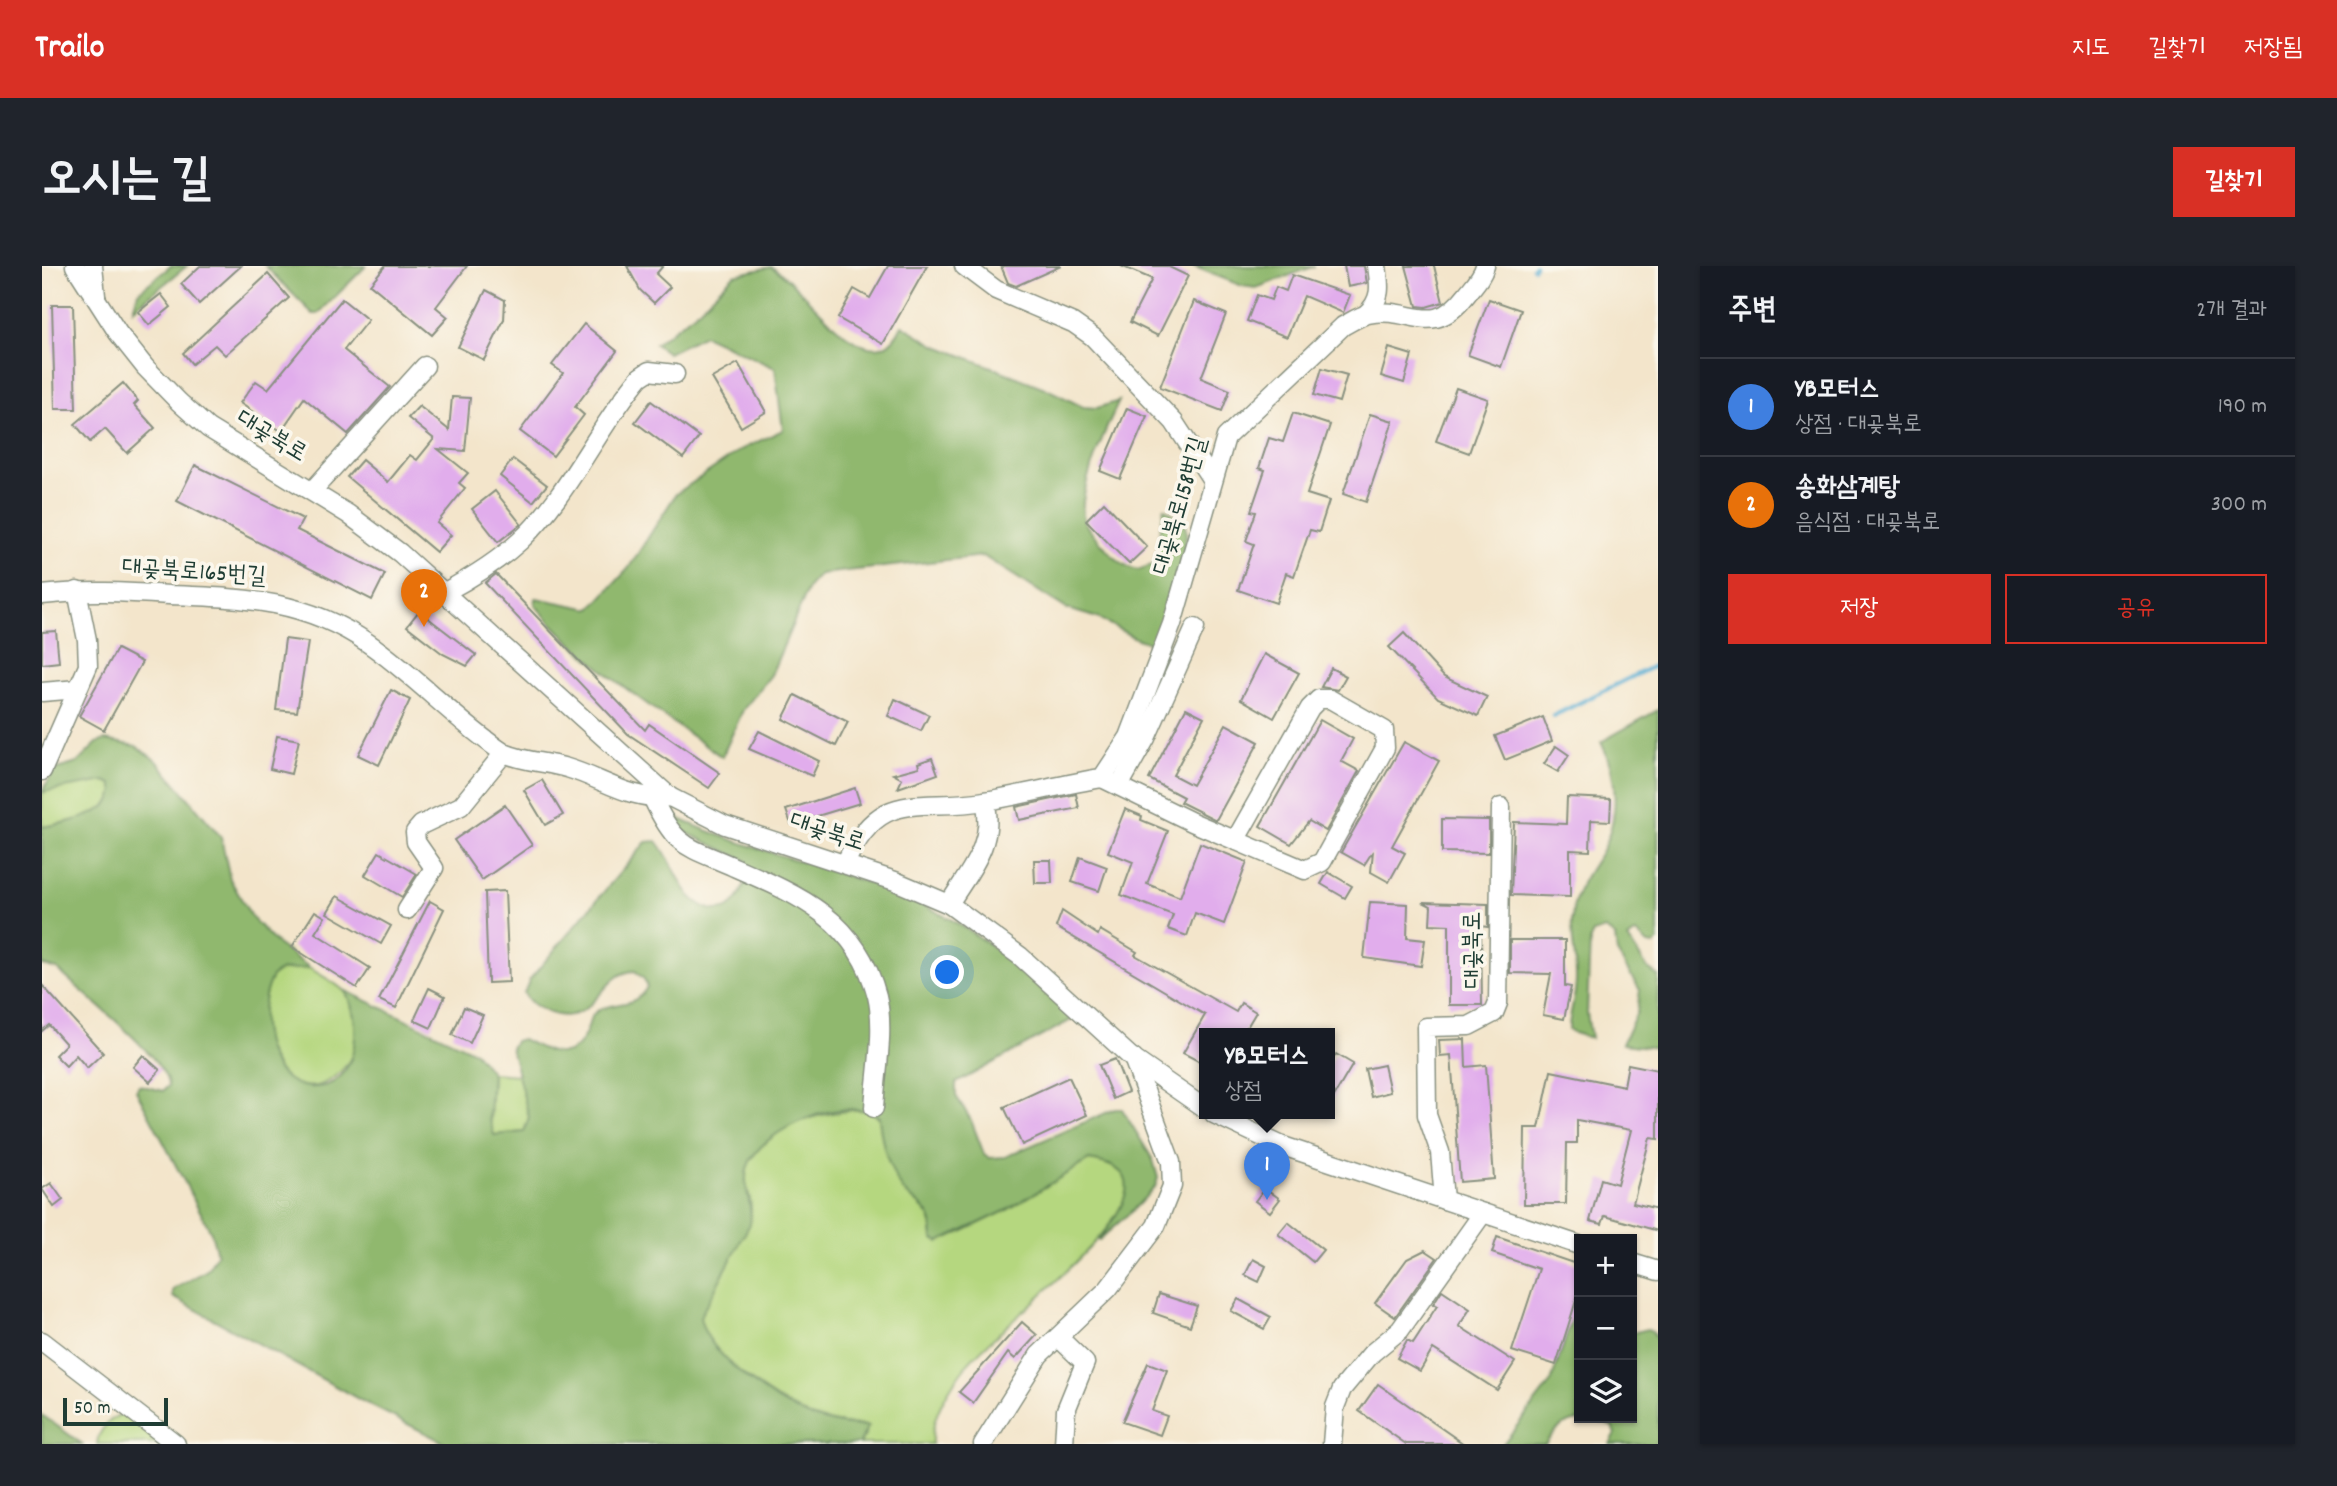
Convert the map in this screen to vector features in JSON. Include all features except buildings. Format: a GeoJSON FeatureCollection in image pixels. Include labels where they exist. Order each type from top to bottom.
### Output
{"type":"FeatureCollection","features":[{"type":"Feature","properties":{"kind":"street","name":"대곶북로"},"geometry":{"type":"LineString","coordinates":[[75,266],[145,367],[208,428],[348,513],[445,592],[662,798],[725,825],[895,881],[949,904],[1020,956],[1132,1058],[1199,1105]]}},
{"type":"Feature","properties":{"kind":"street","name":"대곶북로"},"geometry":{"type":"LineString","coordinates":[[93,266],[97,300]]}},
{"type":"Feature","properties":{"kind":"street"},"geometry":{"type":"LineString","coordinates":[[964,266],[996,290],[1073,323],[1093,337],[1174,422],[1212,480]]}},
{"type":"Feature","properties":{"kind":"street"},"geometry":{"type":"LineString","coordinates":[[1366,314],[1376,306],[1380,291],[1377,266]]}},
{"type":"Feature","properties":{"kind":"street"},"geometry":{"type":"LineString","coordinates":[[1366,314],[1431,321],[1447,316],[1483,274],[1485,266]]}},
{"type":"Feature","properties":{"kind":"street","name":"대곶북로158번길"},"geometry":{"type":"LineString","coordinates":[[1102,778],[1129,737],[1172,624],[1221,447],[1234,426],[1343,326],[1366,314]]}},
{"type":"Feature","properties":{"kind":"street"},"geometry":{"type":"LineString","coordinates":[[312,491],[425,366]]}},
{"type":"Feature","properties":{"kind":"street"},"geometry":{"type":"LineString","coordinates":[[445,592],[476,574],[521,540],[553,501],[640,377],[649,371],[675,374]]}},
{"type":"Feature","properties":{"kind":"street"},"geometry":{"type":"LineString","coordinates":[[42,771],[88,666],[77,591]]}},
{"type":"Feature","properties":{"kind":"street","name":"대곶북로165번길"},"geometry":{"type":"LineString","coordinates":[[42,595],[77,591],[243,597],[307,613],[338,625],[367,643],[504,753],[517,759],[570,769],[625,793],[662,798]]}},
{"type":"Feature","properties":{"kind":"street"},"geometry":{"type":"LineString","coordinates":[[1119,786],[1151,727],[1195,628]]}},
{"type":"Feature","properties":{"kind":"street"},"geometry":{"type":"LineString","coordinates":[[42,692],[78,689]]}},
{"type":"Feature","properties":{"kind":"street"},"geometry":{"type":"LineString","coordinates":[[845,864],[864,827],[895,810],[933,803],[985,801],[1102,778],[1192,822],[1305,870],[1314,868],[1322,862],[1385,748],[1384,730],[1331,699],[1319,699],[1310,708],[1236,839]]}},
{"type":"Feature","properties":{"kind":"street"},"geometry":{"type":"LineString","coordinates":[[407,910],[433,868],[416,842],[415,832],[421,825],[461,806],[504,753]]}},
{"type":"Feature","properties":{"kind":"street","name":"대곶북로"},"geometry":{"type":"LineString","coordinates":[[662,798],[668,830],[691,850],[795,893],[832,919],[857,946],[877,997],[879,1034],[874,1108]]}},
{"type":"Feature","properties":{"kind":"street"},"geometry":{"type":"LineString","coordinates":[[949,904],[979,860],[986,838],[985,801]]}},
{"type":"Feature","properties":{"kind":"street","name":"대곶북로"},"geometry":{"type":"LineString","coordinates":[[1444,1200],[1440,1152],[1427,1115],[1426,1027],[1469,1026],[1494,1013],[1498,1003],[1502,807]]}},
{"type":"Feature","properties":{"kind":"street"},"geometry":{"type":"LineString","coordinates":[[983,1444],[1039,1355],[1108,1290],[1131,1262],[1156,1226],[1172,1186],[1171,1162],[1132,1058]]}},
{"type":"Feature","properties":{"kind":"street"},"geometry":{"type":"LineString","coordinates":[[1225,1119],[1280,1145],[1574,1243]]}},
{"type":"Feature","properties":{"kind":"street"},"geometry":{"type":"LineString","coordinates":[[1332,1444],[1335,1407],[1342,1389],[1372,1353],[1400,1330],[1483,1213]]}},
{"type":"Feature","properties":{"kind":"street"},"geometry":{"type":"LineString","coordinates":[[1637,1265],[1658,1271]]}},
{"type":"Feature","properties":{"kind":"street"},"geometry":{"type":"LineString","coordinates":[[1058,1337],[1085,1363],[1066,1410],[1064,1444]]}},
{"type":"Feature","properties":{"kind":"street"},"geometry":{"type":"LineString","coordinates":[[42,1341],[176,1444]]}},
{"type":"Feature","properties":{"kind":"green space"},"geometry":{"type":"Polygon","coordinates":[[[171,266],[187,266],[133,309],[138,292],[171,266]]]}},
{"type":"Feature","properties":{"kind":"green space"},"geometry":{"type":"Polygon","coordinates":[[[265,266],[366,266],[318,314],[313,314],[265,266]]]}},
{"type":"Feature","properties":{"kind":"green space"},"geometry":{"type":"Polygon","coordinates":[[[1193,266],[1315,266],[1256,288],[1242,286],[1193,266]]]}},
{"type":"Feature","properties":{"kind":"green space"},"geometry":{"type":"Polygon","coordinates":[[[771,267],[856,342],[873,348],[889,343],[902,325],[935,345],[1045,388],[1083,407],[1097,408],[1119,401],[1088,477],[1084,494],[1084,520],[1115,557],[1138,570],[1154,564],[1164,508],[1185,526],[1185,549],[1158,646],[1135,638],[1098,618],[1067,609],[983,556],[820,574],[809,586],[771,675],[743,710],[722,757],[624,687],[577,648],[535,605],[536,598],[591,609],[628,569],[676,494],[742,449],[783,430],[775,368],[704,335],[668,353],[655,344],[695,313],[734,275],[771,267]]]}},
{"type":"Feature","properties":{"kind":"green space"},"geometry":{"type":"Polygon","coordinates":[[[1658,710],[1658,942],[1654,945],[1648,944],[1636,933],[1628,939],[1648,969],[1658,976],[1657,1048],[1622,1044],[1637,1012],[1640,990],[1617,953],[1615,936],[1605,929],[1593,933],[1590,939],[1587,1013],[1591,1038],[1569,1029],[1576,981],[1572,931],[1575,901],[1607,841],[1614,813],[1614,784],[1601,742],[1658,710]]]}},
{"type":"Feature","properties":{"kind":"green space"},"geometry":{"type":"Polygon","coordinates":[[[105,740],[136,746],[158,762],[221,837],[230,879],[252,918],[276,943],[310,968],[282,970],[273,975],[263,1006],[263,1024],[271,1059],[281,1073],[294,1083],[310,1087],[326,1085],[339,1078],[347,1067],[355,1036],[351,1004],[344,990],[475,1052],[492,1073],[489,1117],[494,1135],[524,1132],[529,1117],[511,1048],[515,1041],[522,1039],[551,1052],[568,1052],[576,1048],[582,1040],[595,1013],[637,998],[647,987],[644,979],[635,971],[623,974],[613,980],[586,1008],[576,1014],[562,1016],[538,1008],[524,993],[530,979],[646,842],[657,841],[687,893],[702,906],[719,910],[727,908],[742,891],[750,867],[745,860],[676,828],[675,817],[707,831],[872,884],[904,897],[954,921],[1008,959],[1075,1018],[956,1083],[956,1096],[971,1120],[984,1154],[990,1158],[1005,1157],[1115,1109],[1122,1109],[1153,1160],[1158,1178],[1155,1187],[1098,1241],[1116,1216],[1126,1192],[1126,1181],[1120,1172],[1108,1165],[1089,1160],[1007,1210],[939,1242],[933,1239],[932,1223],[924,1208],[903,1190],[893,1174],[879,1117],[865,1111],[847,1109],[806,1119],[769,1139],[756,1152],[748,1166],[746,1181],[750,1224],[700,1317],[705,1331],[728,1361],[779,1401],[824,1421],[868,1426],[859,1444],[447,1444],[364,1402],[173,1297],[173,1290],[207,1270],[217,1254],[211,1232],[136,1090],[139,1085],[163,1091],[168,1086],[165,1075],[142,1047],[109,1015],[57,969],[42,965],[42,827],[76,820],[100,810],[109,803],[113,794],[112,784],[105,781],[42,792],[54,770],[77,763],[97,743],[105,740]]]}},
{"type":"Feature","properties":{"kind":"green space"},"geometry":{"type":"Polygon","coordinates":[[[105,781],[112,784],[115,791],[104,807],[85,818],[42,827],[42,793],[57,788],[105,781]]]}},
{"type":"Feature","properties":{"kind":"green space"},"geometry":{"type":"Polygon","coordinates":[[[310,968],[346,993],[357,1015],[358,1038],[350,1059],[337,1075],[319,1085],[300,1085],[282,1074],[267,1048],[261,1011],[273,975],[282,970],[310,968]]]}},
{"type":"Feature","properties":{"kind":"green space"},"geometry":{"type":"Polygon","coordinates":[[[492,1073],[519,1075],[529,1117],[524,1132],[494,1135],[490,1129],[492,1073]]]}},
{"type":"Feature","properties":{"kind":"green space"},"geometry":{"type":"Polygon","coordinates":[[[866,1110],[879,1117],[883,1143],[892,1169],[900,1185],[930,1218],[932,1233],[958,1234],[1007,1210],[1089,1160],[1118,1170],[1128,1183],[1124,1201],[1110,1224],[1088,1249],[961,1372],[938,1411],[932,1444],[858,1444],[865,1436],[868,1426],[824,1421],[781,1402],[730,1363],[705,1334],[700,1321],[703,1307],[728,1266],[750,1216],[746,1173],[751,1157],[761,1144],[788,1126],[821,1115],[866,1110]]]}},
{"type":"Feature","properties":{"kind":"green space"},"geometry":{"type":"Polygon","coordinates":[[[1574,1314],[1574,1421],[1559,1428],[1545,1444],[1503,1444],[1551,1382],[1574,1314]]]}},
{"type":"Feature","properties":{"kind":"green space"},"geometry":{"type":"Polygon","coordinates":[[[1648,1329],[1653,1332],[1658,1343],[1658,1439],[1654,1444],[1610,1444],[1616,1433],[1612,1426],[1602,1423],[1637,1423],[1637,1332],[1648,1329]]]}},
{"type":"Feature","properties":{"kind":"green space"},"geometry":{"type":"Polygon","coordinates":[[[123,1413],[165,1444],[97,1444],[106,1425],[123,1413]]]}},
{"type":"Feature","properties":{"kind":"green space"},"geometry":{"type":"Polygon","coordinates":[[[42,1415],[82,1444],[42,1444],[42,1415]]]}},
{"type":"Feature","properties":{"kind":"waterway"},"geometry":{"type":"LineString","coordinates":[[1553,716],[1658,664]]}},
{"type":"Feature","properties":{"kind":"place","name":"송화삼계탕"},"geometry":{"type":"Point","coordinates":[424,627]}},
{"type":"Feature","properties":{"kind":"place","name":"YB모터스"},"geometry":{"type":"Point","coordinates":[1267,1200]}}]}
